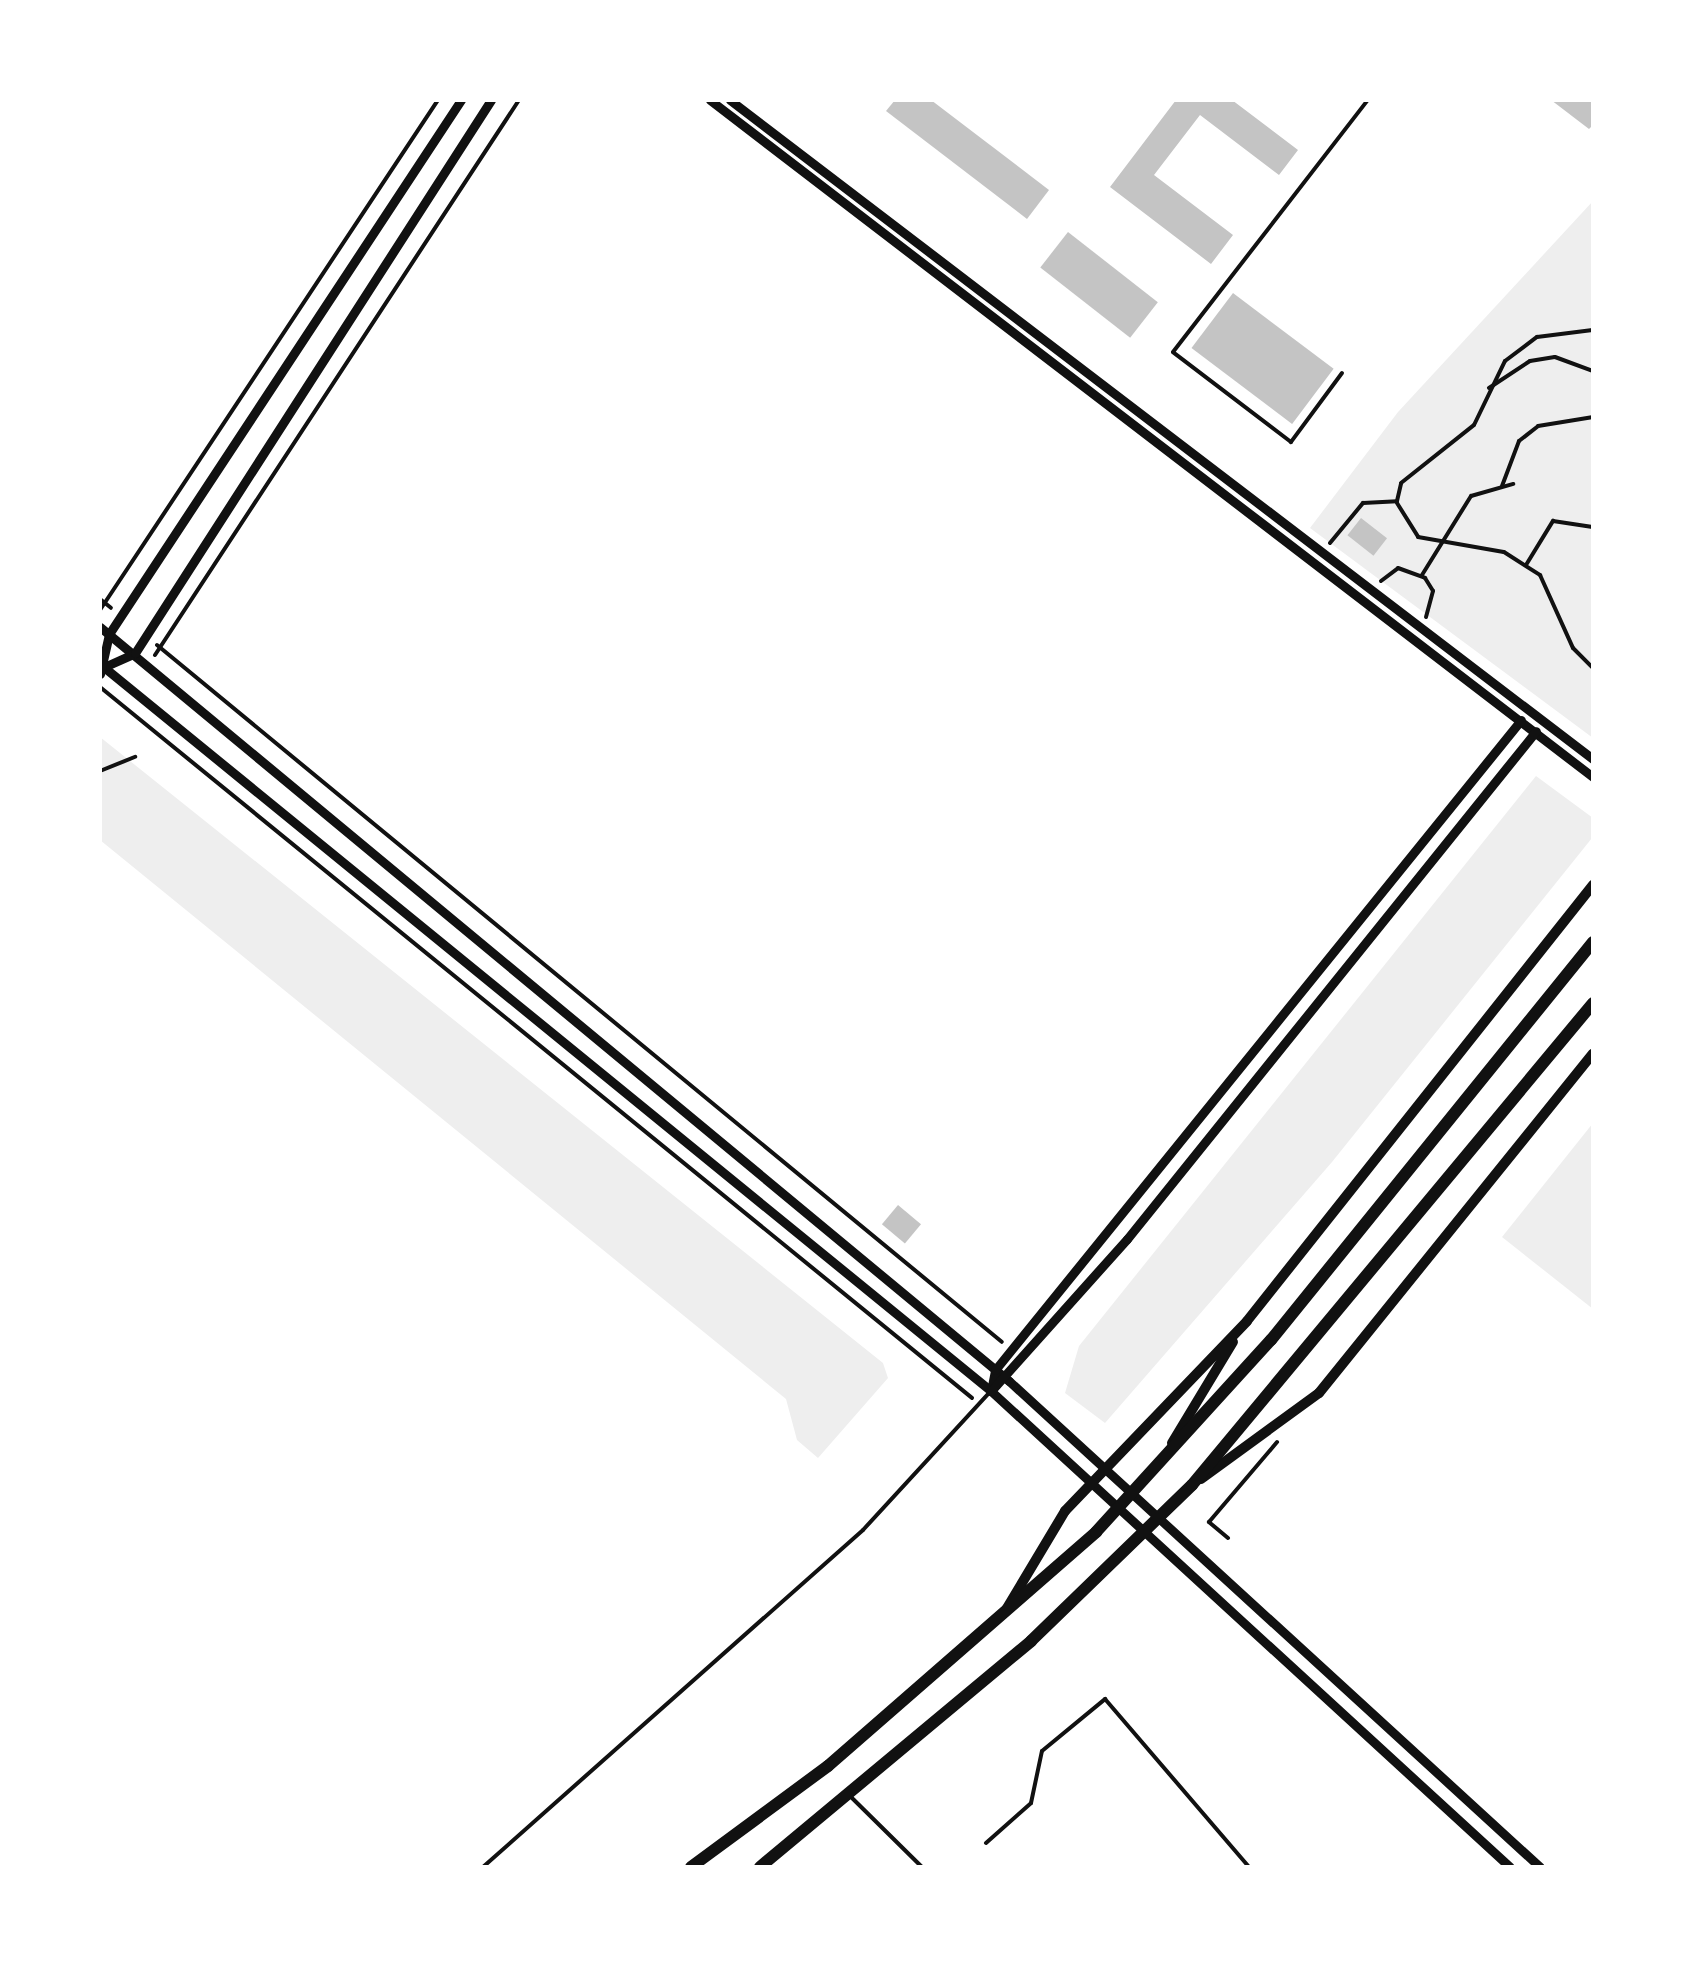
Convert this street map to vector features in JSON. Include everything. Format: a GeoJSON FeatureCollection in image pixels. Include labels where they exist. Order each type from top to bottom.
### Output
{"type":"FeatureCollection","features":[{"type":"Feature","properties":{"kind":"highway"},"geometry":{"type":"LineString","coordinates":[[692,1867],[1002,1618],[1096,1532],[1271,1340],[1593,942]]}},
{"type":"Feature","properties":{"kind":"highway"},"geometry":{"type":"LineString","coordinates":[[760,1867],[852,1796],[1119,1559],[1192,1485],[1300,1365],[1593,1003]]}},
{"type":"Feature","properties":{"kind":"main road"},"geometry":{"type":"LineString","coordinates":[[1002,1618],[1065,1511],[1247,1321],[1593,885]]}},
{"type":"Feature","properties":{"kind":"main road"},"geometry":{"type":"LineString","coordinates":[[1192,1485],[1318,1393],[1593,1054]]}},
{"type":"Feature","properties":{"kind":"main road"},"geometry":{"type":"LineString","coordinates":[[1164,1457],[1247,1321]]}},
{"type":"Feature","properties":{"kind":"street"},"geometry":{"type":"LineString","coordinates":[[102,668],[104,631],[120,616],[461,100]]}},
{"type":"Feature","properties":{"kind":"street"},"geometry":{"type":"LineString","coordinates":[[102,668],[135,653],[491,100]]}},
{"type":"Feature","properties":{"kind":"street"},"geometry":{"type":"LineString","coordinates":[[710,100],[1593,777]]}},
{"type":"Feature","properties":{"kind":"street"},"geometry":{"type":"LineString","coordinates":[[730,100],[1593,758]]}},
{"type":"Feature","properties":{"kind":"street"},"geometry":{"type":"LineString","coordinates":[[104,631],[1009,1381],[1540,1867]]}},
{"type":"Feature","properties":{"kind":"street"},"geometry":{"type":"LineString","coordinates":[[102,668],[991,1391],[1510,1867]]}},
{"type":"Feature","properties":{"kind":"street"},"geometry":{"type":"LineString","coordinates":[[991,1391],[995,1370],[1529,710]]}},
{"type":"Feature","properties":{"kind":"street"},"geometry":{"type":"LineString","coordinates":[[991,1391],[1009,1381],[1544,721]]}},
{"type":"Feature","properties":{"kind":"lane"},"geometry":{"type":"LineString","coordinates":[[1342,373],[1291,442],[1172,352],[1368,100]]}},
{"type":"Feature","properties":{"kind":"lane"},"geometry":{"type":"LineString","coordinates":[[483,1867],[863,1530],[991,1391]]}},
{"type":"Feature","properties":{"kind":"lane"},"geometry":{"type":"LineString","coordinates":[[986,1842],[1032,1803],[1042,1751],[1105,1699],[1248,1867]]}},
{"type":"Feature","properties":{"kind":"lane"},"geometry":{"type":"LineString","coordinates":[[852,1796],[922,1867]]}},
{"type":"Feature","properties":{"kind":"path"},"geometry":{"type":"LineString","coordinates":[[100,610],[102,601],[438,100]]}},
{"type":"Feature","properties":{"kind":"path"},"geometry":{"type":"LineString","coordinates":[[148,664],[519,100]]}},
{"type":"Feature","properties":{"kind":"path"},"geometry":{"type":"LineString","coordinates":[[1593,330],[1536,336],[1504,360],[1474,425],[1400,483],[1397,502],[1418,537],[1444,547],[1504,552],[1526,565],[1552,591],[1573,648],[1593,668]]}},
{"type":"Feature","properties":{"kind":"path"},"geometry":{"type":"LineString","coordinates":[[1487,390],[1530,361],[1555,357],[1593,371]]}},
{"type":"Feature","properties":{"kind":"path"},"geometry":{"type":"LineString","coordinates":[[1502,486],[1518,440],[1538,426],[1593,417]]}},
{"type":"Feature","properties":{"kind":"path"},"geometry":{"type":"LineString","coordinates":[[1422,576],[1444,547],[1472,496],[1513,484]]}},
{"type":"Feature","properties":{"kind":"path"},"geometry":{"type":"LineString","coordinates":[[1330,544],[1362,502],[1397,502]]}},
{"type":"Feature","properties":{"kind":"path"},"geometry":{"type":"LineString","coordinates":[[1526,565],[1553,521],[1593,527]]}},
{"type":"Feature","properties":{"kind":"path"},"geometry":{"type":"LineString","coordinates":[[1380,582],[1398,568],[1422,576],[1433,591],[1426,617]]}},
{"type":"Feature","properties":{"kind":"path"},"geometry":{"type":"LineString","coordinates":[[102,601],[120,616]]}},
{"type":"Feature","properties":{"kind":"path"},"geometry":{"type":"LineString","coordinates":[[146,636],[1011,1350]]}},
{"type":"Feature","properties":{"kind":"path"},"geometry":{"type":"LineString","coordinates":[[100,687],[979,1404]]}},
{"type":"Feature","properties":{"kind":"path"},"geometry":{"type":"LineString","coordinates":[[119,702],[130,688]]}},
{"type":"Feature","properties":{"kind":"path"},"geometry":{"type":"LineString","coordinates":[[100,771],[135,758]]}},
{"type":"Feature","properties":{"kind":"path"},"geometry":{"type":"LineString","coordinates":[[1228,1538],[1209,1522],[1282,1436]]}},
{"type":"Feature","properties":{"kind":"shaded area"},"geometry":{"type":"Polygon","coordinates":[[[1593,201],[1593,738],[1310,528],[1398,412],[1593,201]]]}},
{"type":"Feature","properties":{"kind":"shaded area"},"geometry":{"type":"Polygon","coordinates":[[[100,737],[883,1363],[888,1378],[818,1458],[797,1440],[786,1399],[100,840],[100,737]]]}},
{"type":"Feature","properties":{"kind":"shaded area"},"geometry":{"type":"Polygon","coordinates":[[[1536,776],[1593,818],[1592,838],[1332,1162],[1105,1423],[1065,1393],[1079,1346],[1536,776]]]}},
{"type":"Feature","properties":{"kind":"shaded area"},"geometry":{"type":"Polygon","coordinates":[[[1593,1123],[1593,1309],[1502,1237],[1593,1123]]]}},
{"type":"Feature","properties":{"kind":"building"},"geometry":{"type":"Polygon","coordinates":[[[895,100],[931,100],[1049,190],[1027,219],[886,111],[895,100]]]}},
{"type":"Feature","properties":{"kind":"building"},"geometry":{"type":"Polygon","coordinates":[[[1176,100],[1232,100],[1298,150],[1279,175],[1200,115],[1154,175],[1233,235],[1211,264],[1110,187],[1176,100]]]}},
{"type":"Feature","properties":{"kind":"building"},"geometry":{"type":"Polygon","coordinates":[[[1551,100],[1593,100],[1593,125],[1589,129],[1551,100]]]}},
{"type":"Feature","properties":{"kind":"building"},"geometry":{"type":"Polygon","coordinates":[[[1068,232],[1158,302],[1130,338],[1040,267],[1068,232]]]}},
{"type":"Feature","properties":{"kind":"building"},"geometry":{"type":"Polygon","coordinates":[[[1233,293],[1334,369],[1292,424],[1191,348],[1233,293]]]}},
{"type":"Feature","properties":{"kind":"building"},"geometry":{"type":"Polygon","coordinates":[[[1361,518],[1387,538],[1373,556],[1347,535],[1361,518]]]}},
{"type":"Feature","properties":{"kind":"building"},"geometry":{"type":"Polygon","coordinates":[[[898,1205],[921,1224],[905,1243],[882,1224],[898,1205]]]}}]}
